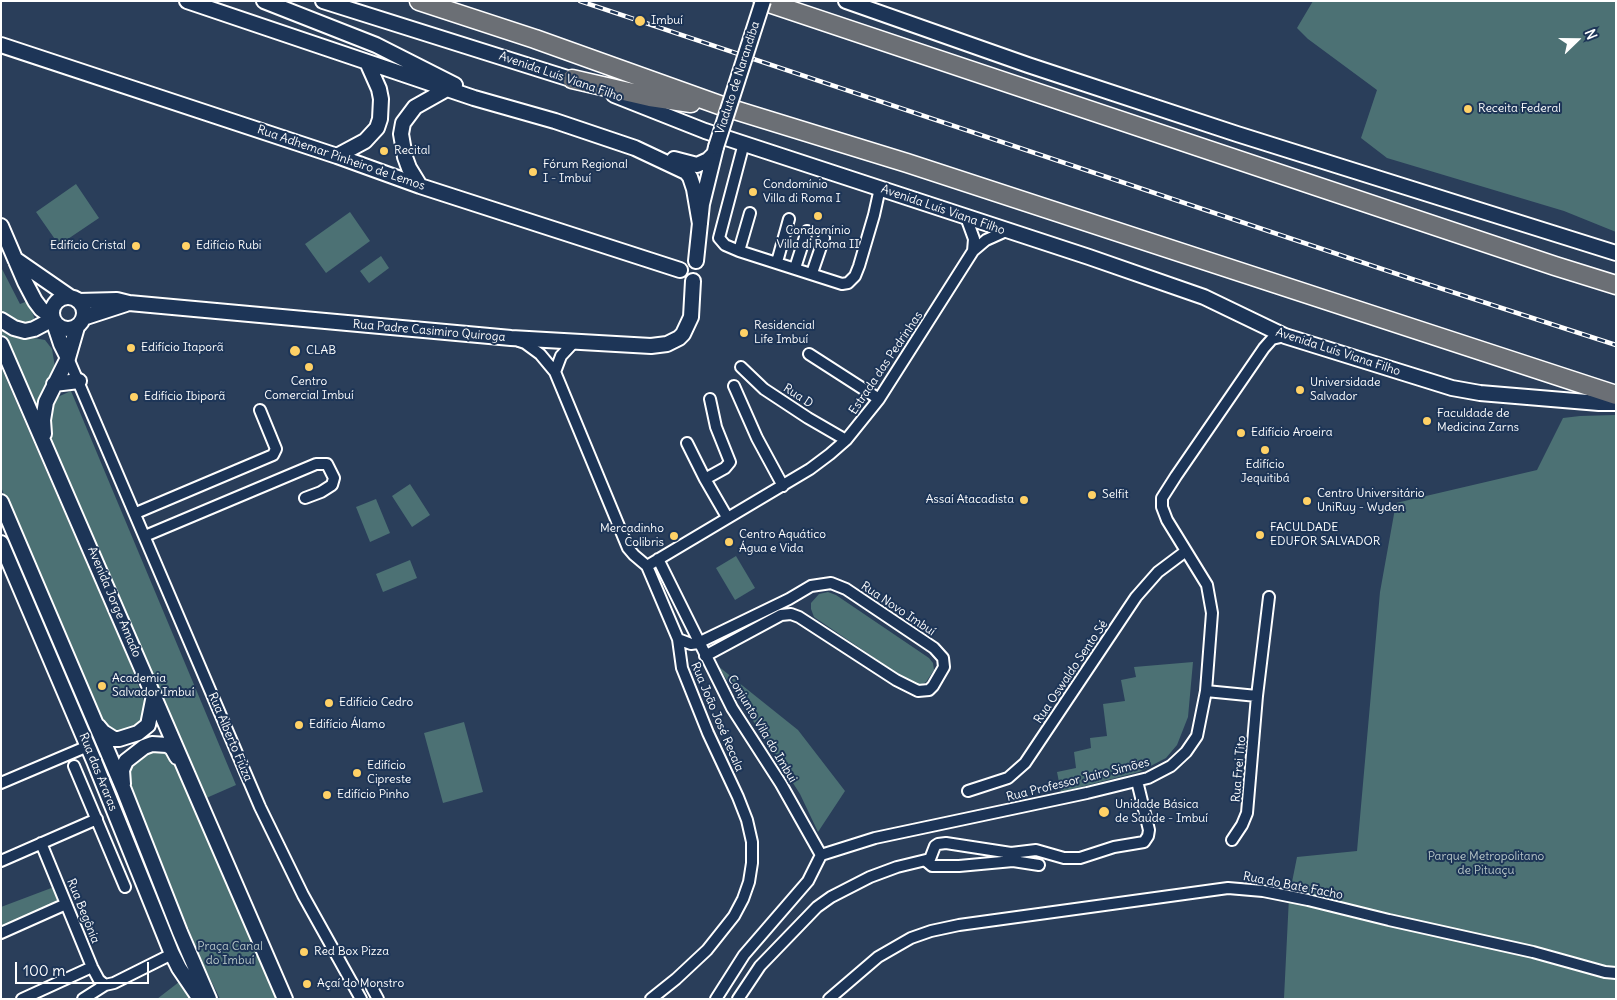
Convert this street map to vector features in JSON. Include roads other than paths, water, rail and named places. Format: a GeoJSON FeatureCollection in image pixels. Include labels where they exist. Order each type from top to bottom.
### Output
{"type":"FeatureCollection","features":[{"type":"Feature","properties":{"kind":"highway"},"geometry":{"type":"LineString","coordinates":[[419,1],[535,39],[725,107],[907,163],[1616,395]]}},
{"type":"Feature","properties":{"kind":"highway"},"geometry":{"type":"LineString","coordinates":[[763,1],[1616,285]]}},
{"type":"Feature","properties":{"kind":"highway"},"geometry":{"type":"LineString","coordinates":[[572,79],[650,97],[725,107]]}},
{"type":"Feature","properties":{"kind":"main road","name":"Rua Padre Casimiro Quiroga"},"geometry":{"type":"LineString","coordinates":[[187,1],[474,98],[635,148],[686,172],[694,189],[700,224]]}},
{"type":"Feature","properties":{"kind":"main road"},"geometry":{"type":"LineString","coordinates":[[264,1],[376,45],[440,76],[474,98]]}},
{"type":"Feature","properties":{"kind":"main road","name":"Avenida Luís Viana Filho"},"geometry":{"type":"LineString","coordinates":[[323,1],[572,79],[705,131],[1089,257],[1204,297],[1285,336],[1464,391],[1566,401],[1616,403]]}},
{"type":"Feature","properties":{"kind":"main road","name":"Viaduto de Narandiba"},"geometry":{"type":"LineString","coordinates":[[715,151],[763,1]]}},
{"type":"Feature","properties":{"kind":"main road"},"geometry":{"type":"LineString","coordinates":[[846,1],[1237,134],[1616,254]]}},
{"type":"Feature","properties":{"kind":"main road","name":"Rua Adhemar Pinheiro de Lemos"},"geometry":{"type":"LineString","coordinates":[[1,45],[337,156],[420,186],[690,274]]}},
{"type":"Feature","properties":{"kind":"main road"},"geometry":{"type":"LineString","coordinates":[[337,156],[365,141],[377,128],[380,119],[381,99],[379,90],[367,62]]}},
{"type":"Feature","properties":{"kind":"main road"},"geometry":{"type":"LineString","coordinates":[[420,186],[409,168],[405,157],[401,134],[403,124],[415,107],[447,89]]}},
{"type":"Feature","properties":{"kind":"main road"},"geometry":{"type":"LineString","coordinates":[[635,148],[697,165],[708,160],[715,151]]}},
{"type":"Feature","properties":{"kind":"main road","name":"Rua Padre Casimiro Quiroga"},"geometry":{"type":"LineString","coordinates":[[74,299],[118,300],[129,303],[511,338],[651,346],[667,344],[680,338],[688,326],[691,317],[690,274],[697,247],[702,204],[715,151]]}},
{"type":"Feature","properties":{"kind":"main road","name":"Rua Alberto Fiúza"},"geometry":{"type":"LineString","coordinates":[[1,226],[35,301],[53,320],[68,358]]}},
{"type":"Feature","properties":{"kind":"main road"},"geometry":{"type":"LineString","coordinates":[[15,259],[74,299],[83,309],[68,358],[54,384],[44,411],[44,442]]}},
{"type":"Feature","properties":{"kind":"main road"},"geometry":{"type":"LineString","coordinates":[[74,299],[61,298],[52,308],[53,320],[62,329],[73,329],[80,322]]}},
{"type":"Feature","properties":{"kind":"main road","name":"Rua Padre Casimiro Quiroga"},"geometry":{"type":"LineString","coordinates":[[80,322],[129,303]]}},
{"type":"Feature","properties":{"kind":"main road"},"geometry":{"type":"LineString","coordinates":[[1,320],[14,328],[24,331],[34,329],[53,320]]}},
{"type":"Feature","properties":{"kind":"main road","name":"Avenida Jorge Amado"},"geometry":{"type":"LineString","coordinates":[[1,344],[284,999]]}},
{"type":"Feature","properties":{"kind":"main road"},"geometry":{"type":"LineString","coordinates":[[54,384],[79,381]]}},
{"type":"Feature","properties":{"kind":"main road"},"geometry":{"type":"LineString","coordinates":[[1,502],[124,790],[208,999]]}},
{"type":"Feature","properties":{"kind":"main road","name":"Rua das Araras"},"geometry":{"type":"LineString","coordinates":[[1,543],[88,746],[172,954],[200,999]]}},
{"type":"Feature","properties":{"kind":"main road"},"geometry":{"type":"LineString","coordinates":[[95,722],[103,732],[114,739],[138,733],[148,725],[154,695]]}},
{"type":"Feature","properties":{"kind":"main road"},"geometry":{"type":"LineString","coordinates":[[124,790],[122,770],[126,761],[144,747],[152,744],[172,748],[185,770]]}},
{"type":"Feature","properties":{"kind":"street"},"geometry":{"type":"LineString","coordinates":[[744,144],[719,238],[725,245],[739,251],[846,284],[852,281],[857,271],[867,241],[880,188]]}},
{"type":"Feature","properties":{"kind":"street"},"geometry":{"type":"LineString","coordinates":[[739,251],[750,213]]}},
{"type":"Feature","properties":{"kind":"street"},"geometry":{"type":"LineString","coordinates":[[966,217],[974,239],[973,251]]}},
{"type":"Feature","properties":{"kind":"street"},"geometry":{"type":"LineString","coordinates":[[776,262],[789,220]]}},
{"type":"Feature","properties":{"kind":"street"},"geometry":{"type":"LineString","coordinates":[[795,268],[807,230]]}},
{"type":"Feature","properties":{"kind":"street","name":"Estrada das Pedrinhas"},"geometry":{"type":"LineString","coordinates":[[647,566],[727,517],[783,486],[830,454],[846,440],[878,399],[973,251],[986,240],[1006,231]]}},
{"type":"Feature","properties":{"kind":"street"},"geometry":{"type":"LineString","coordinates":[[812,273],[824,238]]}},
{"type":"Feature","properties":{"kind":"street"},"geometry":{"type":"LineString","coordinates":[[1259,324],[1264,348]]}},
{"type":"Feature","properties":{"kind":"street","name":"Rua Professor Jairo Simões"},"geometry":{"type":"LineString","coordinates":[[821,855],[875,838],[1137,781],[1154,776],[1171,766],[1186,752],[1197,736],[1206,691],[1212,614],[1207,585],[1164,513],[1162,498],[1264,348],[1272,339],[1285,336]]}},
{"type":"Feature","properties":{"kind":"street","name":"Rua João José Recala"},"geometry":{"type":"LineString","coordinates":[[511,338],[525,343],[540,354],[555,372],[628,548],[647,566],[678,639],[682,668],[747,820],[752,842],[752,863],[749,882],[734,916],[707,950],[652,999]]}},
{"type":"Feature","properties":{"kind":"street"},"geometry":{"type":"LineString","coordinates":[[555,372],[561,356],[574,342]]}},
{"type":"Feature","properties":{"kind":"street"},"geometry":{"type":"LineString","coordinates":[[809,354],[878,399]]}},
{"type":"Feature","properties":{"kind":"street","name":"Rua Alberto Fiúza"},"geometry":{"type":"LineString","coordinates":[[68,358],[136,513],[217,709],[260,807],[308,904],[361,999]]}},
{"type":"Feature","properties":{"kind":"street","name":"Rua D"},"geometry":{"type":"LineString","coordinates":[[741,367],[764,389],[846,440]]}},
{"type":"Feature","properties":{"kind":"street"},"geometry":{"type":"LineString","coordinates":[[734,386],[757,438],[783,486]]}},
{"type":"Feature","properties":{"kind":"street"},"geometry":{"type":"LineString","coordinates":[[705,479],[725,468],[730,462],[716,427],[710,399]]}},
{"type":"Feature","properties":{"kind":"street"},"geometry":{"type":"LineString","coordinates":[[136,513],[273,455],[276,449],[260,410]]}},
{"type":"Feature","properties":{"kind":"street"},"geometry":{"type":"LineString","coordinates":[[688,443],[705,479],[727,517]]}},
{"type":"Feature","properties":{"kind":"street"},"geometry":{"type":"LineString","coordinates":[[145,536],[316,464],[327,464],[334,478],[332,485],[321,492],[305,498]]}},
{"type":"Feature","properties":{"kind":"street","name":"Rua Oswaldo Sento Sé"},"geometry":{"type":"LineString","coordinates":[[968,791],[1008,778],[1025,763],[1136,597],[1158,572],[1186,551]]}},
{"type":"Feature","properties":{"kind":"street","name":"Conjunto Vila do Imbui"},"geometry":{"type":"LineString","coordinates":[[658,559],[698,643],[742,725],[780,784],[821,855]]}},
{"type":"Feature","properties":{"kind":"street","name":"Rua Novo Imbuí"},"geometry":{"type":"LineString","coordinates":[[698,643],[789,599],[811,586],[831,583],[846,589],[934,648],[943,658],[944,667],[929,690],[918,691],[896,680],[799,617],[791,614],[781,615],[705,656]]}},
{"type":"Feature","properties":{"kind":"street","name":"Rua Frei Tito"},"geometry":{"type":"LineString","coordinates":[[1232,840],[1242,825],[1247,812],[1257,696],[1269,597]]}},
{"type":"Feature","properties":{"kind":"street"},"geometry":{"type":"LineString","coordinates":[[737,624],[743,636]]}},
{"type":"Feature","properties":{"kind":"street"},"geometry":{"type":"LineString","coordinates":[[678,639],[691,644],[698,643]]}},
{"type":"Feature","properties":{"kind":"street"},"geometry":{"type":"LineString","coordinates":[[1206,691],[1257,696]]}},
{"type":"Feature","properties":{"kind":"street"},"geometry":{"type":"LineString","coordinates":[[1,783],[88,746]]}},
{"type":"Feature","properties":{"kind":"street"},"geometry":{"type":"LineString","coordinates":[[74,766],[125,887]]}},
{"type":"Feature","properties":{"kind":"street"},"geometry":{"type":"LineString","coordinates":[[738,999],[760,966],[805,917],[831,896],[870,877],[897,867],[926,861],[932,856],[935,846],[942,843],[1011,853],[1036,850],[1064,858],[1080,858],[1114,847],[1144,842],[1149,830],[1137,781]]}},
{"type":"Feature","properties":{"kind":"street"},"geometry":{"type":"LineString","coordinates":[[1,861],[96,819]]}},
{"type":"Feature","properties":{"kind":"street","name":"Rua Begônia"},"geometry":{"type":"LineString","coordinates":[[41,843],[92,967],[99,980],[105,985]]}},
{"type":"Feature","properties":{"kind":"street"},"geometry":{"type":"LineString","coordinates":[[716,999],[744,955],[801,890],[816,868],[821,855]]}},
{"type":"Feature","properties":{"kind":"street"},"geometry":{"type":"LineString","coordinates":[[926,861],[932,866],[959,866],[1013,861],[1039,865]]}},
{"type":"Feature","properties":{"kind":"street","name":"Rua do Bate Facho"},"geometry":{"type":"LineString","coordinates":[[829,999],[878,956],[911,938],[931,931],[959,925],[1172,895],[1236,888],[1262,891],[1342,908],[1616,973]]}},
{"type":"Feature","properties":{"kind":"street"},"geometry":{"type":"LineString","coordinates":[[1,933],[66,904]]}},
{"type":"Feature","properties":{"kind":"street"},"geometry":{"type":"LineString","coordinates":[[83,999],[105,985],[114,983],[172,954]]}},
{"type":"Feature","properties":{"kind":"street"},"geometry":{"type":"LineString","coordinates":[[744,955],[760,966]]}},
{"type":"Feature","properties":{"kind":"street"},"geometry":{"type":"LineString","coordinates":[[22,999],[92,967]]}},
{"type":"Feature","properties":{"kind":"street"},"geometry":{"type":"LineString","coordinates":[[372,988],[378,999]]}},
{"type":"Feature","properties":{"kind":"railway"},"geometry":{"type":"LineString","coordinates":[[580,1],[1415,280],[1616,345]]}},
{"type":"Feature","properties":{"kind":"place","name":"Imbuí"},"geometry":{"type":"Point","coordinates":[640,21]}},
{"type":"Feature","properties":{"kind":"place","name":"Receita Federal"},"geometry":{"type":"Point","coordinates":[1468,109]}},
{"type":"Feature","properties":{"kind":"place","name":"Recital"},"geometry":{"type":"Point","coordinates":[384,151]}},
{"type":"Feature","properties":{"kind":"place","name":"Fórum Regional I - Imbuí"},"geometry":{"type":"Point","coordinates":[533,172]}},
{"type":"Feature","properties":{"kind":"place","name":"Condomínio Villa di Roma I"},"geometry":{"type":"Point","coordinates":[753,192]}},
{"type":"Feature","properties":{"kind":"place","name":"Condomínio Villa di Roma II"},"geometry":{"type":"Point","coordinates":[818,216]}},
{"type":"Feature","properties":{"kind":"place","name":"Edifício Cristal"},"geometry":{"type":"Point","coordinates":[136,246]}},
{"type":"Feature","properties":{"kind":"place","name":"Edifício Rubi"},"geometry":{"type":"Point","coordinates":[186,246]}},
{"type":"Feature","properties":{"kind":"place","name":"Residencial Life Imbuí"},"geometry":{"type":"Point","coordinates":[744,333]}},
{"type":"Feature","properties":{"kind":"place","name":"Edifício Itaporã"},"geometry":{"type":"Point","coordinates":[131,348]}},
{"type":"Feature","properties":{"kind":"place","name":"CLAB"},"geometry":{"type":"Point","coordinates":[295,351]}},
{"type":"Feature","properties":{"kind":"place","name":"Centro Comercial Imbuí"},"geometry":{"type":"Point","coordinates":[309,367]}},
{"type":"Feature","properties":{"kind":"place","name":"Universidade Salvador"},"geometry":{"type":"Point","coordinates":[1300,390]}},
{"type":"Feature","properties":{"kind":"place","name":"Edifício Ibiporã"},"geometry":{"type":"Point","coordinates":[134,397]}},
{"type":"Feature","properties":{"kind":"place","name":"Faculdade de Medicina Zarns"},"geometry":{"type":"Point","coordinates":[1427,421]}},
{"type":"Feature","properties":{"kind":"place","name":"Edifício Aroeira"},"geometry":{"type":"Point","coordinates":[1241,433]}},
{"type":"Feature","properties":{"kind":"place","name":"Edifício Jequitibá"},"geometry":{"type":"Point","coordinates":[1265,450]}},
{"type":"Feature","properties":{"kind":"place","name":"Selfit"},"geometry":{"type":"Point","coordinates":[1092,495]}},
{"type":"Feature","properties":{"kind":"place","name":"Assaí Atacadista"},"geometry":{"type":"Point","coordinates":[1024,500]}},
{"type":"Feature","properties":{"kind":"place","name":"Centro Universitário UniRuy - Wyden"},"geometry":{"type":"Point","coordinates":[1307,501]}},
{"type":"Feature","properties":{"kind":"place","name":"FACULDADE EDUFOR SALVADOR"},"geometry":{"type":"Point","coordinates":[1260,535]}},
{"type":"Feature","properties":{"kind":"place","name":"Mercadinho Colibris"},"geometry":{"type":"Point","coordinates":[674,536]}},
{"type":"Feature","properties":{"kind":"place","name":"Centro Aquático Água e Vida"},"geometry":{"type":"Point","coordinates":[729,542]}},
{"type":"Feature","properties":{"kind":"place","name":"Academia Salvador Imbuí"},"geometry":{"type":"Point","coordinates":[102,686]}},
{"type":"Feature","properties":{"kind":"place","name":"Edifício Cedro"},"geometry":{"type":"Point","coordinates":[329,703]}},
{"type":"Feature","properties":{"kind":"place","name":"Edifício Álamo"},"geometry":{"type":"Point","coordinates":[299,725]}},
{"type":"Feature","properties":{"kind":"place","name":"Edifício Cipreste"},"geometry":{"type":"Point","coordinates":[357,773]}},
{"type":"Feature","properties":{"kind":"place","name":"Edifício Pinho"},"geometry":{"type":"Point","coordinates":[327,795]}},
{"type":"Feature","properties":{"kind":"place","name":"Unidade Básica de Saúde - Imbuí"},"geometry":{"type":"Point","coordinates":[1104,812]}},
{"type":"Feature","properties":{"kind":"place","name":"Red Box Pizza"},"geometry":{"type":"Point","coordinates":[304,952]}},
{"type":"Feature","properties":{"kind":"place","name":"Açaí do Monstro"},"geometry":{"type":"Point","coordinates":[307,984]}},
{"type":"Feature","properties":{"kind":"park label","name":"Parque Metropolitano de Pituaçu"},"geometry":{"type":"Point","coordinates":[1486,864]}},
{"type":"Feature","properties":{"kind":"park label","name":"Praça Canal do Imbuí"},"geometry":{"type":"Point","coordinates":[230,954]}}]}
